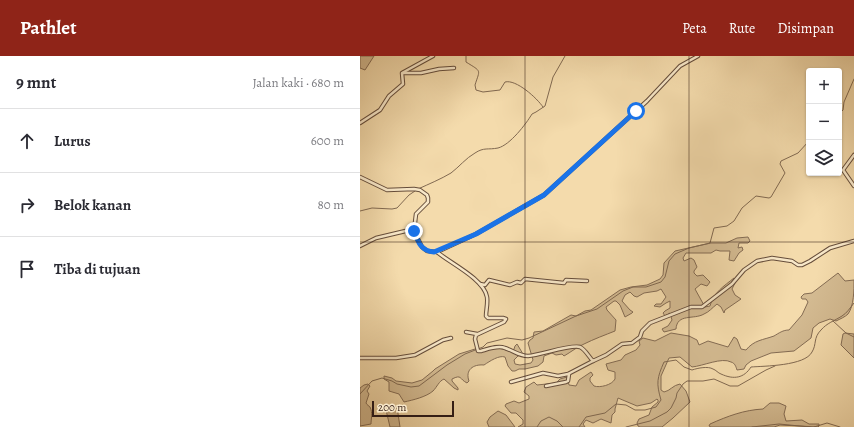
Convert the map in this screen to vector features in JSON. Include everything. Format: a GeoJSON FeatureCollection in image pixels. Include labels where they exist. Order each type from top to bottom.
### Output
{"type":"FeatureCollection","features":[{"type":"Feature","properties":{"kind":"street"},"geometry":{"type":"LineString","coordinates":[[402,73],[433,56]]}},
{"type":"Feature","properties":{"kind":"street"},"geometry":{"type":"LineString","coordinates":[[436,252],[476,234],[544,195],[647,101],[680,66],[698,56]]}},
{"type":"Feature","properties":{"kind":"street"},"geometry":{"type":"LineString","coordinates":[[402,73],[421,73],[439,69],[454,68]]}},
{"type":"Feature","properties":{"kind":"street"},"geometry":{"type":"LineString","coordinates":[[360,123],[380,110],[389,96],[402,84],[402,73]]}},
{"type":"Feature","properties":{"kind":"street"},"geometry":{"type":"LineString","coordinates":[[854,155],[843,170],[854,186]]}},
{"type":"Feature","properties":{"kind":"street"},"geometry":{"type":"LineString","coordinates":[[360,177],[385,189],[414,189],[420,190],[427,195],[428,202],[416,213],[414,230],[418,241],[427,251],[436,252],[461,269],[483,288],[487,297],[486,316],[492,318],[503,318],[506,320],[477,334],[466,332]]}},
{"type":"Feature","properties":{"kind":"street"},"geometry":{"type":"LineString","coordinates":[[360,246],[376,238],[414,230]]}},
{"type":"Feature","properties":{"kind":"street"},"geometry":{"type":"LineString","coordinates":[[511,382],[543,373],[558,376],[569,374],[606,355],[622,344],[632,343],[640,337],[642,331],[650,323],[691,307],[702,308],[732,284],[744,270],[756,261],[772,258],[792,261],[798,265],[802,265],[810,262],[830,248],[854,241]]}},
{"type":"Feature","properties":{"kind":"street"},"geometry":{"type":"LineString","coordinates":[[479,284],[485,285],[489,280],[510,285],[517,282],[521,283],[525,279],[564,283],[566,280],[587,281]]}},
{"type":"Feature","properties":{"kind":"street"},"geometry":{"type":"LineString","coordinates":[[477,334],[475,339],[477,350],[480,351],[500,347],[517,354],[529,356],[548,353],[564,348],[580,347],[593,361]]}},
{"type":"Feature","properties":{"kind":"street"},"geometry":{"type":"LineString","coordinates":[[360,358],[396,358],[415,355],[442,340],[451,338]]}},
{"type":"Feature","properties":{"kind":"street"},"geometry":{"type":"LineString","coordinates":[[546,386],[568,381],[569,374]]}},
{"type":"Feature","properties":{"kind":"shaded area"},"geometry":{"type":"Polygon","coordinates":[[[360,56],[374,56],[365,70],[360,68],[360,56]]]}},
{"type":"Feature","properties":{"kind":"shaded area"},"geometry":{"type":"Polygon","coordinates":[[[748,237],[750,241],[748,243],[739,243],[738,248],[742,247],[743,250],[734,261],[729,260],[730,251],[716,250],[711,253],[686,253],[683,258],[684,261],[691,258],[694,260],[697,267],[694,273],[697,276],[703,275],[710,282],[707,286],[701,284],[695,289],[705,307],[710,306],[711,301],[716,294],[734,278],[736,281],[732,289],[735,295],[741,299],[725,310],[724,313],[721,307],[717,304],[700,316],[679,321],[676,329],[664,332],[662,329],[668,326],[672,320],[670,313],[665,316],[663,313],[670,308],[670,301],[660,307],[654,306],[656,304],[661,304],[666,297],[661,289],[644,293],[637,297],[630,292],[625,295],[622,301],[633,312],[632,313],[625,317],[620,305],[616,301],[606,307],[616,320],[615,331],[581,345],[564,356],[562,354],[556,355],[552,353],[544,356],[543,362],[538,366],[512,371],[508,366],[505,357],[500,357],[484,365],[471,368],[468,374],[469,381],[467,383],[459,377],[452,379],[458,390],[444,379],[427,395],[404,402],[399,394],[389,391],[389,382],[384,379],[384,376],[392,378],[396,381],[412,383],[422,380],[435,369],[459,354],[475,349],[480,351],[490,347],[513,352],[517,344],[523,354],[514,360],[515,364],[520,365],[531,363],[533,360],[528,343],[533,338],[534,332],[543,331],[571,315],[576,316],[585,311],[591,310],[620,290],[647,285],[660,279],[663,275],[664,263],[675,251],[711,243],[726,243],[737,238],[748,237]]]}},
{"type":"Feature","properties":{"kind":"shaded area"},"geometry":{"type":"Polygon","coordinates":[[[838,273],[845,281],[854,280],[853,298],[850,311],[847,315],[836,321],[830,319],[819,323],[813,328],[811,338],[794,351],[771,353],[751,361],[744,369],[737,370],[733,363],[727,361],[718,361],[692,367],[680,357],[669,358],[661,376],[661,390],[664,392],[680,384],[686,391],[690,402],[662,427],[640,427],[637,423],[639,419],[649,415],[652,407],[658,402],[657,399],[651,403],[637,406],[618,398],[611,423],[601,419],[593,423],[586,420],[583,424],[585,427],[518,427],[523,424],[523,420],[516,413],[511,413],[505,406],[506,404],[514,401],[519,403],[529,399],[529,396],[524,392],[526,387],[534,382],[537,385],[556,383],[560,379],[567,377],[569,385],[576,386],[579,380],[591,372],[593,375],[590,378],[590,381],[594,386],[606,386],[615,379],[615,372],[608,370],[606,364],[621,360],[625,355],[636,350],[640,345],[639,341],[643,338],[655,341],[671,333],[689,336],[697,340],[699,345],[708,341],[728,347],[734,337],[737,339],[741,349],[746,350],[755,342],[789,330],[802,315],[808,302],[806,299],[802,299],[801,297],[804,294],[812,293],[838,273]]]}},
{"type":"Feature","properties":{"kind":"shaded area"},"geometry":{"type":"Polygon","coordinates":[[[843,334],[854,334],[854,358],[841,345],[843,334]]]}},
{"type":"Feature","properties":{"kind":"shaded area"},"geometry":{"type":"Polygon","coordinates":[[[368,384],[370,386],[367,391],[369,394],[366,403],[371,409],[371,424],[360,426],[360,388],[368,384]]]}},
{"type":"Feature","properties":{"kind":"shaded area"},"geometry":{"type":"Polygon","coordinates":[[[770,403],[779,403],[786,406],[784,414],[786,421],[802,420],[809,424],[819,424],[819,426],[709,426],[710,424],[723,418],[763,409],[770,403]]]}},
{"type":"Feature","properties":{"kind":"shaded area"},"geometry":{"type":"Polygon","coordinates":[[[394,406],[397,407],[400,427],[390,427],[386,410],[394,406]]]}},
{"type":"Feature","properties":{"kind":"shaded area"},"geometry":{"type":"Polygon","coordinates":[[[498,411],[506,415],[515,427],[489,427],[487,422],[490,417],[498,411]]]}},
{"type":"Feature","properties":{"kind":"waterway"},"geometry":{"type":"LineString","coordinates":[[466,56],[466,62],[477,69],[479,73],[475,85],[476,90],[483,92],[500,90],[505,82],[515,83],[526,90],[543,107]]}},
{"type":"Feature","properties":{"kind":"waterway"},"geometry":{"type":"LineString","coordinates":[[418,189],[451,173],[478,151],[498,148],[508,143],[522,128],[532,114],[545,106],[553,77],[565,56]]}},
{"type":"Feature","properties":{"kind":"waterway"},"geometry":{"type":"LineString","coordinates":[[842,111],[844,102],[854,79]]}},
{"type":"Feature","properties":{"kind":"waterway"},"geometry":{"type":"LineString","coordinates":[[360,394],[372,381],[382,378],[397,384],[411,387],[419,386],[447,365],[465,354],[483,347],[487,343],[507,338],[522,340],[529,338],[576,316],[597,309],[623,291],[633,287],[646,287],[661,282],[665,277],[669,261],[675,254],[689,248],[710,243],[714,228],[727,226],[734,221],[742,208],[756,196],[771,197],[785,173],[780,164],[781,161],[798,153],[806,144]]}},
{"type":"Feature","properties":{"kind":"waterway"},"geometry":{"type":"LineString","coordinates":[[360,211],[372,208],[397,208],[409,195],[415,191]]}},
{"type":"Feature","properties":{"kind":"waterway"},"geometry":{"type":"LineString","coordinates":[[579,427],[586,417],[605,413],[616,404],[626,405],[635,410],[645,410],[656,407],[661,400],[658,389],[658,381],[664,362],[676,360],[684,367],[692,370],[711,368],[720,374],[730,377],[738,377],[745,374],[751,367],[793,363],[808,357],[812,352],[816,338],[821,330],[828,324],[844,315],[854,303]]}},
{"type":"Feature","properties":{"kind":"waterway"},"geometry":{"type":"LineString","coordinates":[[833,321],[846,333],[854,337]]}},
{"type":"Feature","properties":{"kind":"waterway"},"geometry":{"type":"LineString","coordinates":[[626,427],[650,421],[667,412],[671,408],[677,393],[687,381],[714,379],[730,386],[738,386],[775,366]]}},
{"type":"Feature","properties":{"kind":"waterway"},"geometry":{"type":"LineString","coordinates":[[537,427],[541,421],[549,417],[557,421],[563,427]]}},
{"type":"Feature","properties":{"kind":"waterway"},"geometry":{"type":"LineString","coordinates":[[814,427],[827,423],[840,427]]}},
{"type":"Feature","properties":{"kind":"waterway"},"geometry":{"type":"LineString","coordinates":[[752,427],[779,424],[810,427]]}},
{"type":"Feature","properties":{"kind":"route"},"geometry":{"type":"LineString","coordinates":[[414,231],[422,247],[427,251],[434,252],[476,234],[544,195],[636,111]]}}]}
